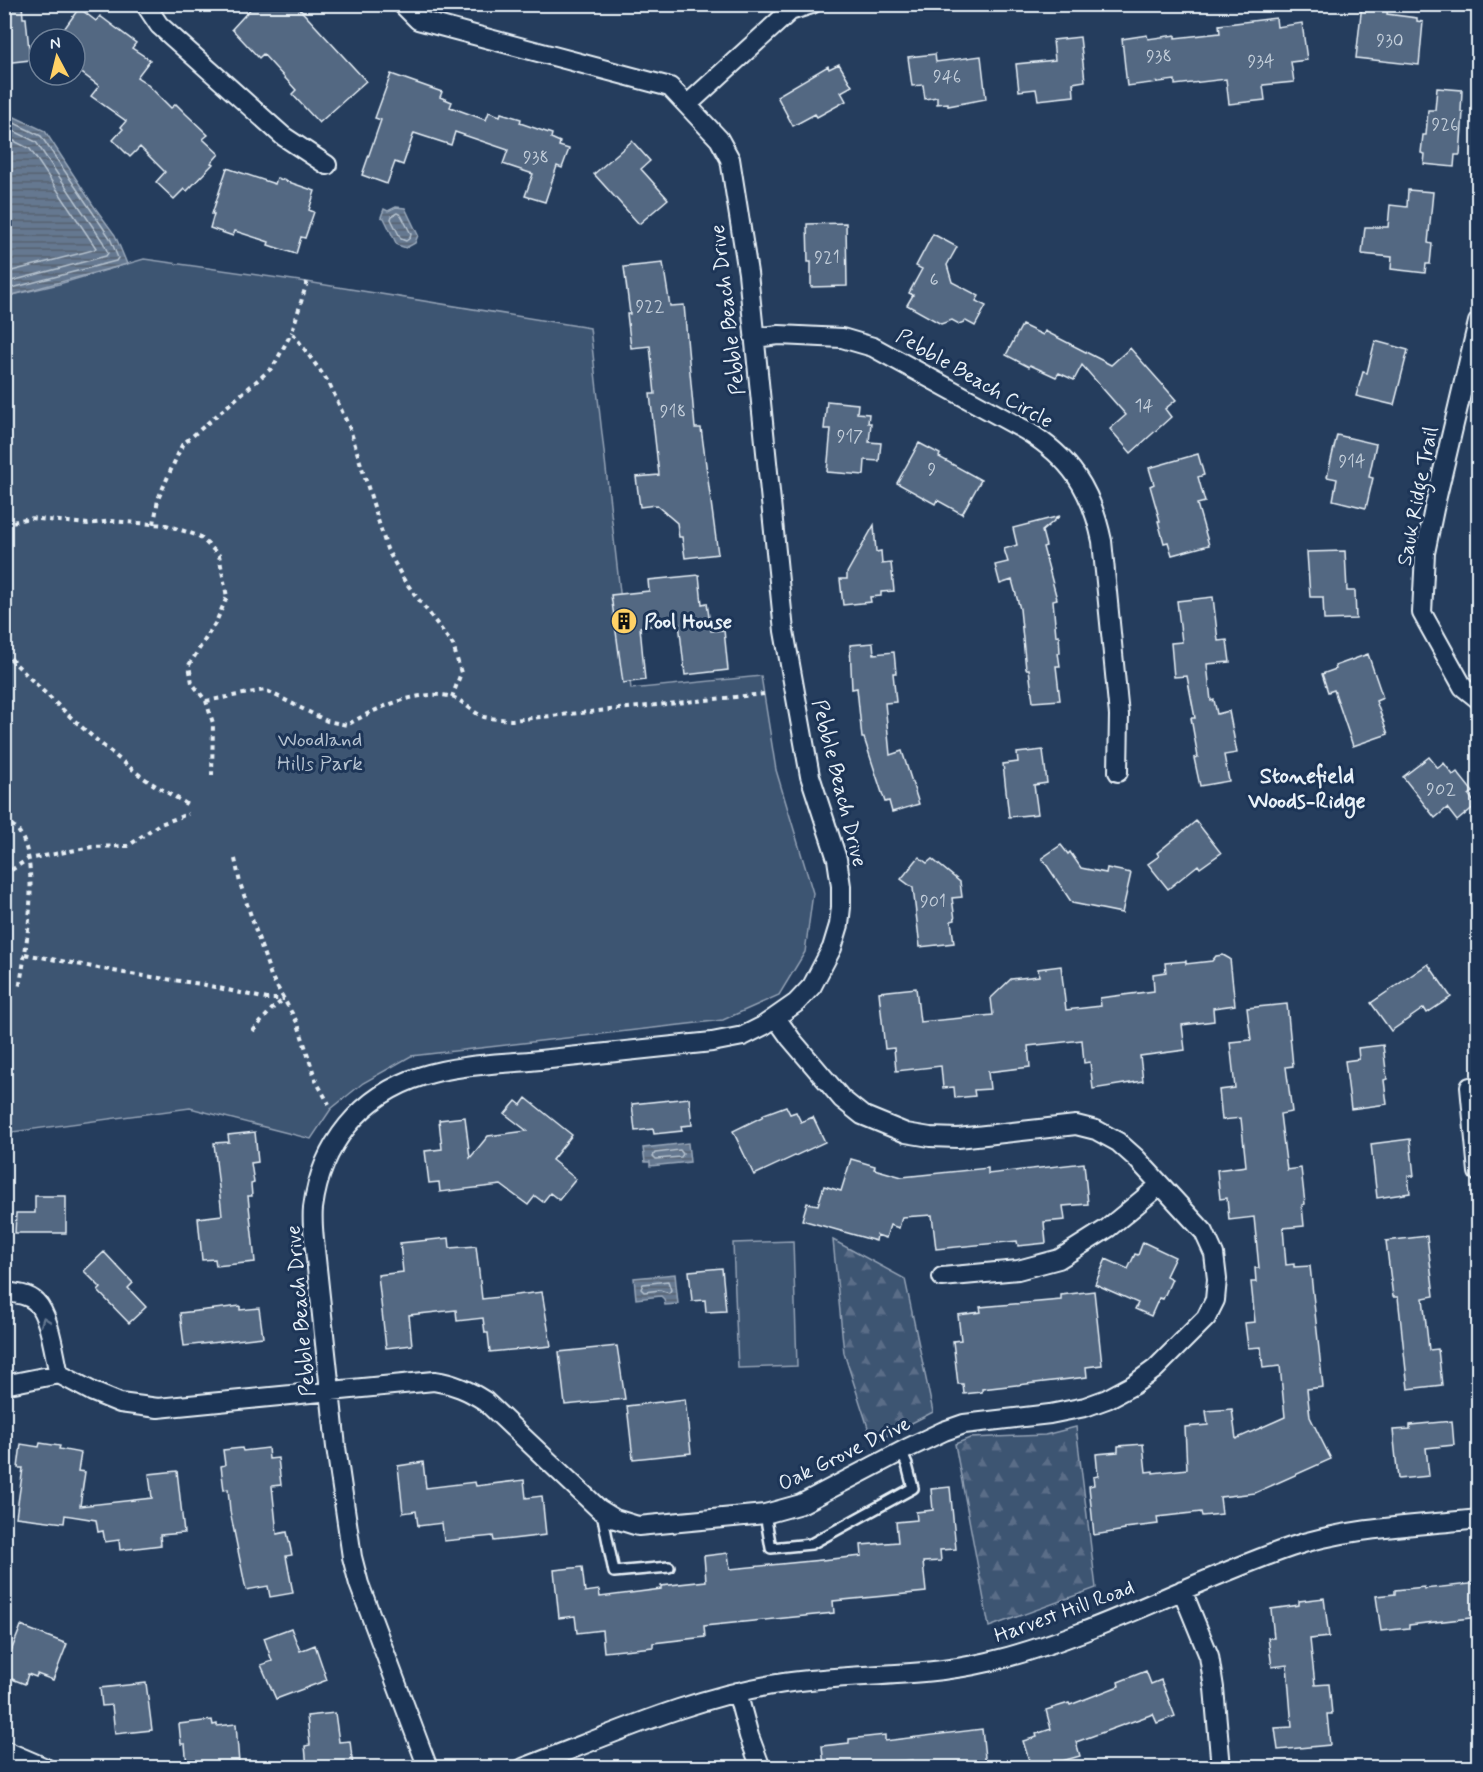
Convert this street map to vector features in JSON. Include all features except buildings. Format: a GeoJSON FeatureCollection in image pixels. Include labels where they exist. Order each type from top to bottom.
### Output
{"type":"FeatureCollection","features":[{"type":"Feature","properties":{"kind":"street"},"geometry":{"type":"LineString","coordinates":[[145,4],[159,25],[283,136],[327,165]]}},
{"type":"Feature","properties":{"kind":"street","name":"Pebble Beach Drive"},"geometry":{"type":"LineString","coordinates":[[402,4],[418,20],[670,87],[719,139],[730,159],[748,273],[784,631],[810,776],[837,859],[841,886],[839,925],[827,959],[812,986],[776,1018],[743,1036],[712,1042],[465,1068],[424,1075],[399,1084],[375,1098],[356,1114],[340,1134],[326,1160],[313,1211],[314,1240],[330,1392],[352,1557],[359,1584],[428,1767]]}},
{"type":"Feature","properties":{"kind":"street"},"geometry":{"type":"LineString","coordinates":[[687,105],[790,11],[812,4]]}},
{"type":"Feature","properties":{"kind":"street","name":"Sauk Ridge Trail"},"geometry":{"type":"LineString","coordinates":[[1479,322],[1425,554],[1422,614],[1463,687],[1479,699]]}},
{"type":"Feature","properties":{"kind":"street","name":"Pebble Beach Circle"},"geometry":{"type":"LineString","coordinates":[[754,338],[779,335],[842,338],[873,347],[1045,442],[1077,476],[1088,493],[1097,516],[1102,542],[1119,716],[1118,772]]}},
{"type":"Feature","properties":{"kind":"street","name":"Oak Grove Drive"},"geometry":{"type":"LineString","coordinates":[[59,1374],[120,1403],[158,1408],[434,1381],[454,1384],[469,1390],[485,1401],[602,1510],[615,1519],[638,1526],[765,1514],[801,1504],[901,1451],[964,1424],[1050,1414],[1084,1407],[1107,1399],[1133,1385],[1155,1369],[1206,1318],[1215,1300],[1217,1279],[1214,1254],[1204,1232],[1159,1186],[1136,1158],[1118,1142],[1096,1130],[1076,1125],[958,1138],[906,1133],[862,1115],[842,1099],[776,1018]]}},
{"type":"Feature","properties":{"kind":"street"},"geometry":{"type":"LineString","coordinates":[[1470,1087],[1479,1172]]}},
{"type":"Feature","properties":{"kind":"street"},"geometry":{"type":"LineString","coordinates":[[942,1277],[1018,1270],[1059,1259],[1108,1228],[1159,1186]]}},
{"type":"Feature","properties":{"kind":"street"},"geometry":{"type":"LineString","coordinates":[[4,1292],[18,1293],[36,1301],[46,1320],[59,1374],[4,1385]]}},
{"type":"Feature","properties":{"kind":"street","name":"Harvest Hill Road"},"geometry":{"type":"LineString","coordinates":[[523,1767],[737,1692],[785,1683],[935,1672],[988,1662],[1050,1644],[1293,1546],[1354,1532],[1479,1519]]}},
{"type":"Feature","properties":{"kind":"street"},"geometry":{"type":"LineString","coordinates":[[1182,1590],[1209,1656],[1221,1767]]}},
{"type":"Feature","properties":{"kind":"street"},"geometry":{"type":"LineString","coordinates":[[737,1692],[760,1767]]}},
{"type":"Feature","properties":{"kind":"street"},"geometry":{"type":"LineString","coordinates":[[5,1751],[46,1767]]}},
{"type":"Feature","properties":{"kind":"lane"},"geometry":{"type":"LineString","coordinates":[[765,1514],[771,1548],[811,1544],[913,1488],[901,1451]]}},
{"type":"Feature","properties":{"kind":"lane"},"geometry":{"type":"LineString","coordinates":[[602,1510],[614,1572],[669,1567]]}},
{"type":"Feature","properties":{"kind":"path"},"geometry":{"type":"LineString","coordinates":[[154,524],[158,499],[182,446],[273,367],[291,332],[307,282]]}},
{"type":"Feature","properties":{"kind":"path"},"geometry":{"type":"LineString","coordinates":[[291,332],[329,383],[350,429],[387,549],[404,580],[453,645],[461,673],[452,698]]}},
{"type":"Feature","properties":{"kind":"path"},"geometry":{"type":"LineString","coordinates":[[4,524],[29,518],[88,524],[111,521],[166,525],[199,536],[219,555],[227,597],[216,622],[189,665],[192,683],[206,701],[213,723],[212,775]]}},
{"type":"Feature","properties":{"kind":"path"},"geometry":{"type":"LineString","coordinates":[[4,652],[73,719],[142,777],[188,805]]}},
{"type":"Feature","properties":{"kind":"path"},"geometry":{"type":"LineString","coordinates":[[206,701],[265,690],[327,721],[347,725],[395,702],[424,696],[452,698],[484,717],[512,720],[764,694]]}},
{"type":"Feature","properties":{"kind":"path"},"geometry":{"type":"LineString","coordinates":[[4,875],[28,859],[92,847],[128,846],[158,825],[188,814]]}},
{"type":"Feature","properties":{"kind":"path"},"geometry":{"type":"LineString","coordinates":[[4,820],[19,830],[28,859],[29,930],[19,989]]}},
{"type":"Feature","properties":{"kind":"path"},"geometry":{"type":"LineString","coordinates":[[235,859],[240,883],[271,976],[298,1024],[316,1081],[330,1104]]}},
{"type":"Feature","properties":{"kind":"path"},"geometry":{"type":"LineString","coordinates":[[25,954],[124,973],[201,984],[267,999],[285,999]]}},
{"type":"Feature","properties":{"kind":"path"},"geometry":{"type":"LineString","coordinates":[[253,1031],[272,1009],[285,999]]}},
{"type":"Feature","properties":{"kind":"path"},"geometry":{"type":"LineString","coordinates":[[453,1766],[456,1759]]}},
{"type":"Feature","properties":{"kind":"green space","name":"Woodland Hills Park"},"geometry":{"type":"Polygon","coordinates":[[[144,259],[307,282],[590,328],[631,689],[761,676],[776,770],[813,893],[805,952],[779,995],[723,1020],[411,1056],[363,1083],[331,1109],[311,1139],[190,1108],[5,1133],[4,297],[59,284],[144,259]]]}},
{"type":"Feature","properties":{"kind":"green space"},"geometry":{"type":"Polygon","coordinates":[[[833,1240],[905,1279],[933,1412],[873,1443],[844,1353],[833,1240]]]}},
{"type":"Feature","properties":{"kind":"green space"},"geometry":{"type":"Polygon","coordinates":[[[793,1241],[797,1366],[738,1368],[733,1243],[793,1241]]]}},
{"type":"Feature","properties":{"kind":"green space"},"geometry":{"type":"Polygon","coordinates":[[[1076,1427],[1096,1588],[989,1627],[955,1444],[970,1438],[1045,1435],[1076,1427]]]}},
{"type":"Feature","properties":{"kind":"water"},"geometry":{"type":"Polygon","coordinates":[[[4,112],[45,131],[115,235],[127,264],[5,297],[4,112]]]}},
{"type":"Feature","properties":{"kind":"water"},"geometry":{"type":"Polygon","coordinates":[[[396,207],[405,208],[418,235],[415,243],[406,248],[397,245],[384,218],[381,217],[384,209],[388,211],[396,207]]]}},
{"type":"Feature","properties":{"kind":"water"},"geometry":{"type":"Polygon","coordinates":[[[688,1143],[690,1162],[650,1166],[650,1162],[645,1162],[643,1148],[688,1143]]]}},
{"type":"Feature","properties":{"kind":"water"},"geometry":{"type":"Polygon","coordinates":[[[675,1274],[678,1304],[665,1305],[661,1296],[636,1299],[634,1278],[675,1274]]]}},
{"type":"Feature","properties":{"kind":"place","name":"Pool House"},"geometry":{"type":"Point","coordinates":[624,621]}},
{"type":"Feature","properties":{"kind":"district","name":"Stonefield Woods-Ridge"},"geometry":{"type":"Point","coordinates":[1307,788]}}]}
